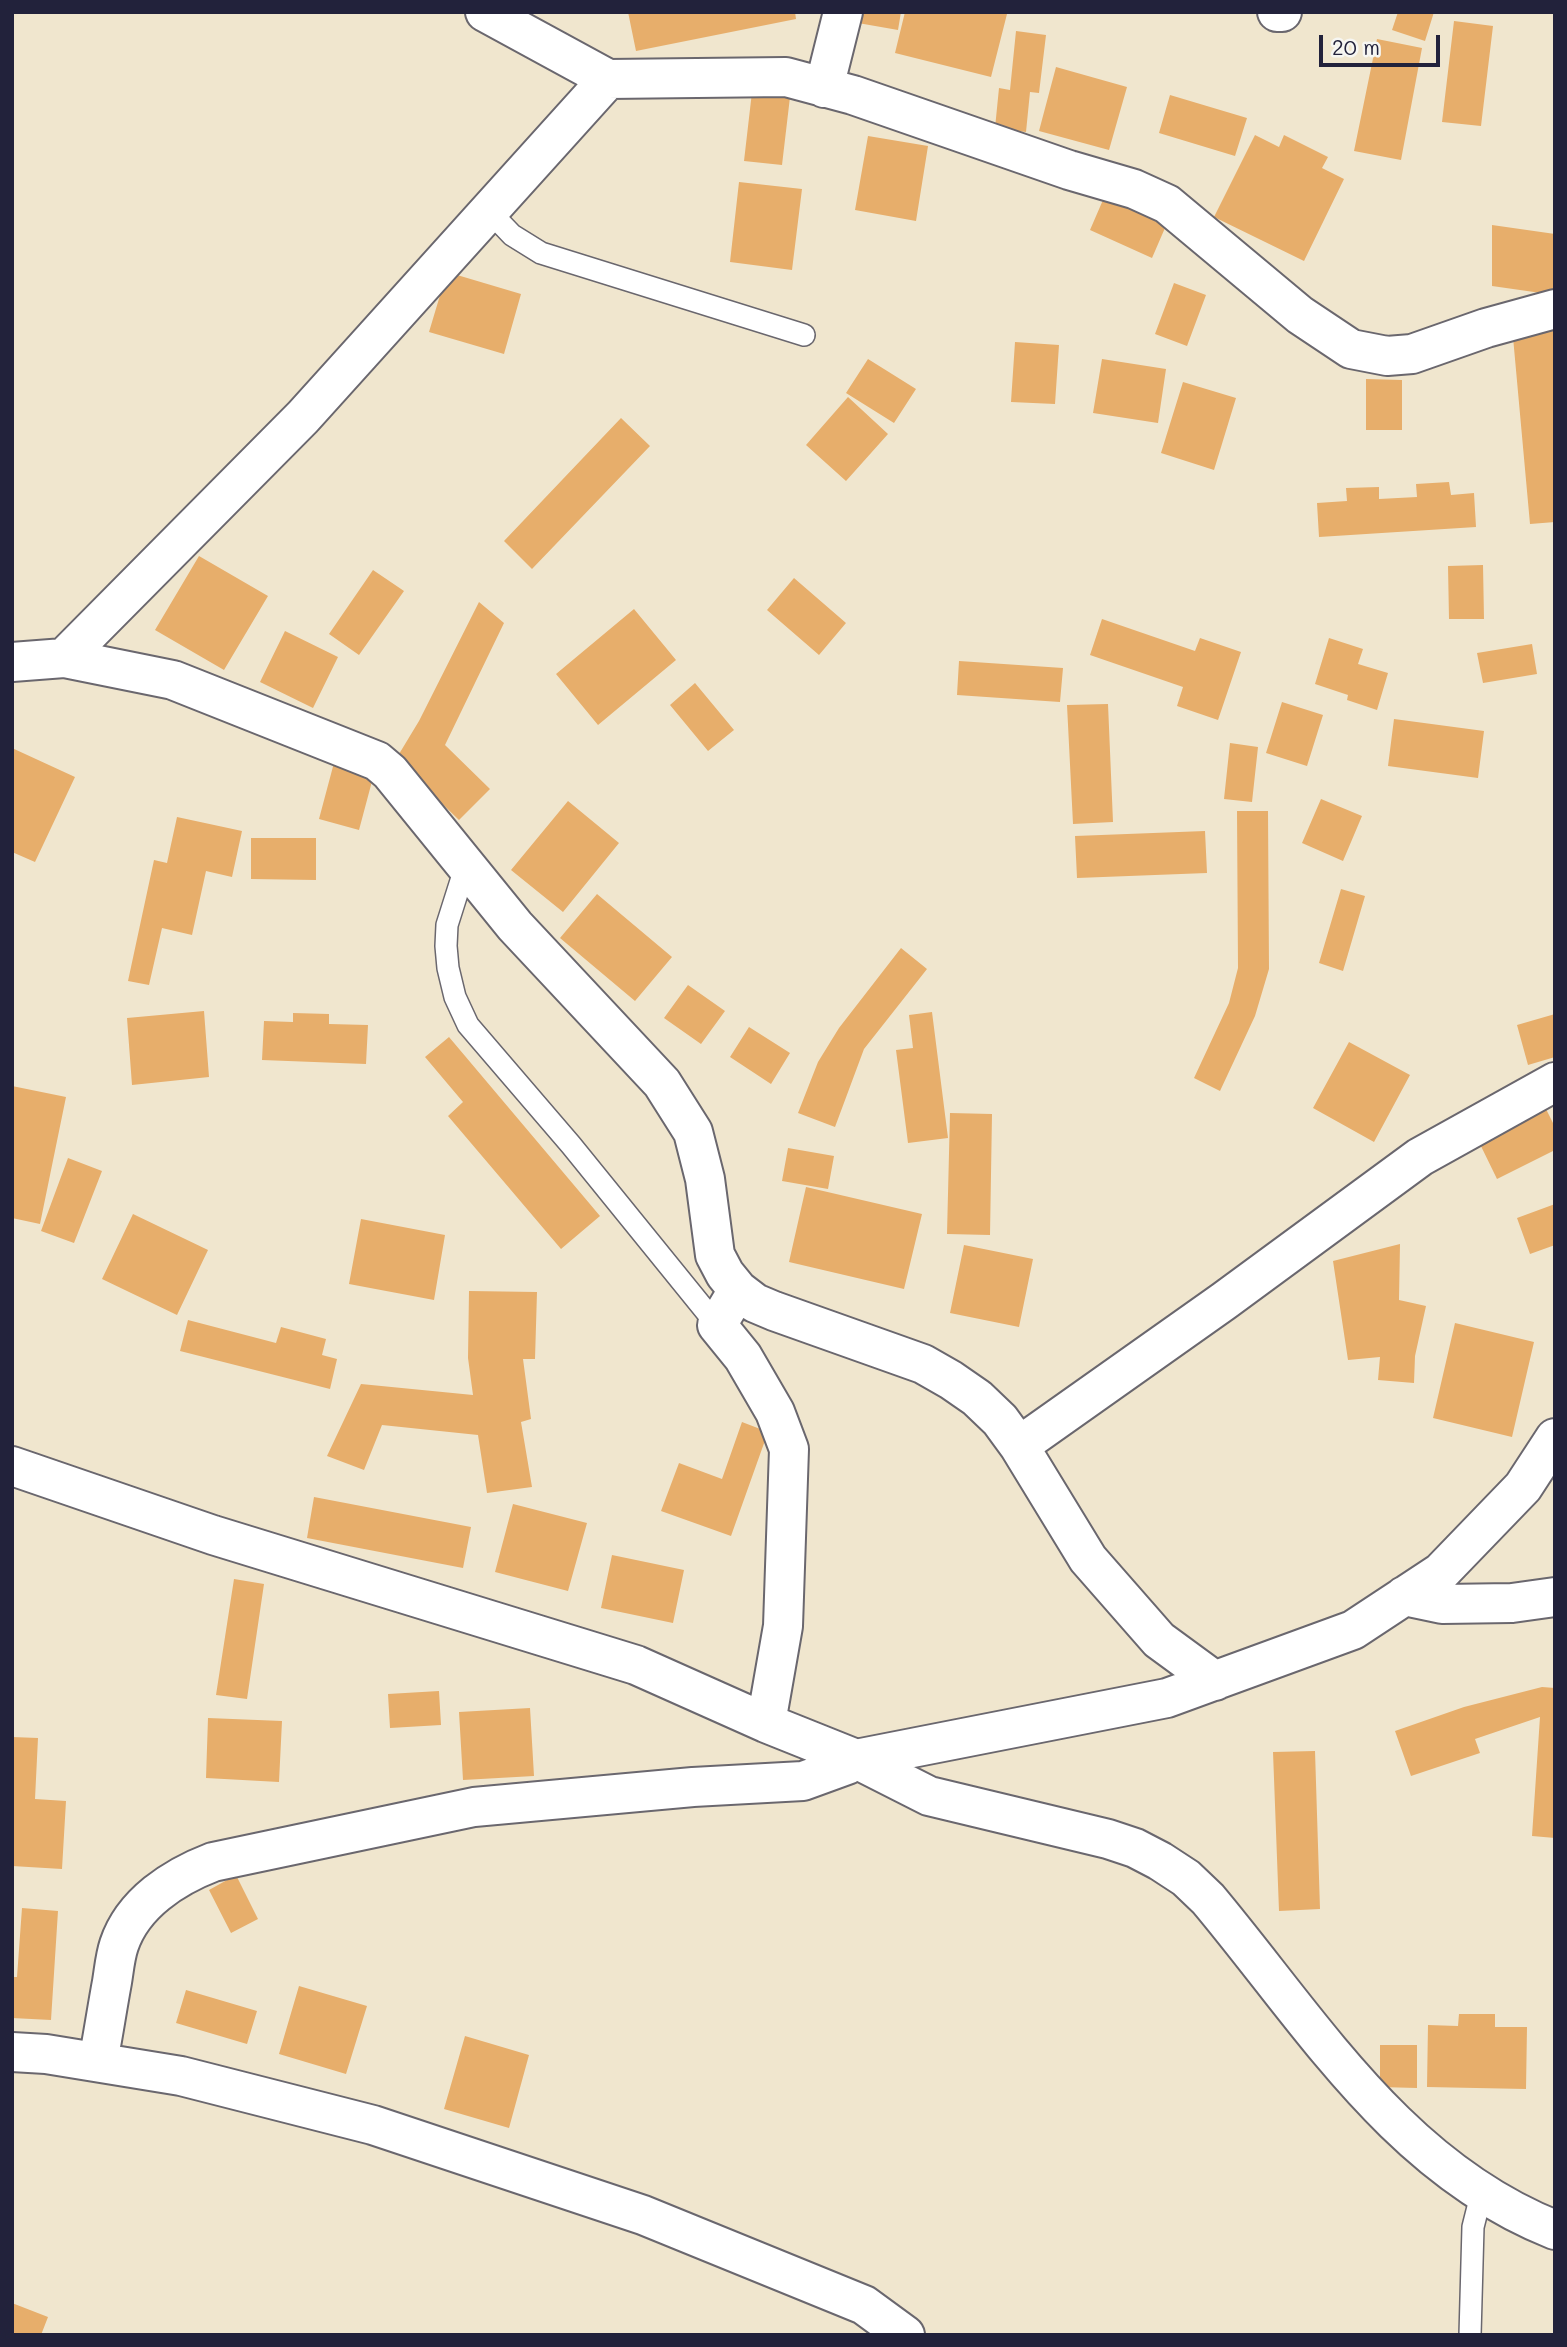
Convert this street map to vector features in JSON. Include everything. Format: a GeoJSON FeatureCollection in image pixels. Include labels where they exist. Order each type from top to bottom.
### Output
{"type":"FeatureCollection","features":[{"type":"Feature","properties":{"kind":"street"},"geometry":{"type":"LineString","coordinates":[[485,12],[608,79],[786,77],[853,95],[1069,170],[1134,189],[1167,204],[1300,315],[1351,349],[1387,356],[1412,354],[1486,328],[1555,309]]}},
{"type":"Feature","properties":{"kind":"street"},"geometry":{"type":"LineString","coordinates":[[824,88],[843,12]]}},
{"type":"Feature","properties":{"kind":"street"},"geometry":{"type":"LineString","coordinates":[[64,658],[303,417],[608,79]]}},
{"type":"Feature","properties":{"kind":"street"},"geometry":{"type":"LineString","coordinates":[[12,662],[64,658],[173,680],[377,761],[399,783],[515,926],[662,1083],[693,1132],[705,1179],[715,1255],[738,1290],[755,1303],[774,1311],[923,1364],[977,1398],[1000,1420],[1019,1446],[1088,1559],[1159,1640],[1215,1681]]}},
{"type":"Feature","properties":{"kind":"street"},"geometry":{"type":"LineString","coordinates":[[1019,1446],[1224,1301],[1420,1157],[1555,1082]]}},
{"type":"Feature","properties":{"kind":"street"},"geometry":{"type":"LineString","coordinates":[[738,1290],[717,1325],[743,1357],[775,1412],[789,1449],[783,1626],[766,1723]]}},
{"type":"Feature","properties":{"kind":"street"},"geometry":{"type":"LineString","coordinates":[[98,2062],[119,1945],[130,1923],[146,1903],[166,1885],[188,1871],[213,1862],[474,1807],[693,1787],[803,1781],[856,1759],[1167,1698],[1353,1630],[1441,1572],[1523,1487],[1555,1438]]}},
{"type":"Feature","properties":{"kind":"street"},"geometry":{"type":"LineString","coordinates":[[12,1466],[226,1539],[636,1665],[766,1723],[856,1759],[929,1796],[1108,1839],[1135,1848],[1169,1867],[1208,1899],[1357,2084],[1421,2148],[1501,2203],[1555,2230]]}},
{"type":"Feature","properties":{"kind":"street"},"geometry":{"type":"LineString","coordinates":[[1404,1596],[1443,1604],[1512,1603],[1555,1597]]}},
{"type":"Feature","properties":{"kind":"street"},"geometry":{"type":"LineString","coordinates":[[12,2052],[46,2054],[181,2076],[373,2124],[630,2211],[864,2305],[905,2335]]}},
{"type":"Feature","properties":{"kind":"lane"},"geometry":{"type":"LineString","coordinates":[[489,211],[512,234],[541,253],[804,335]]}},
{"type":"Feature","properties":{"kind":"lane"},"geometry":{"type":"LineString","coordinates":[[466,865],[447,925],[446,946],[455,997],[468,1025],[571,1145],[717,1325]]}},
{"type":"Feature","properties":{"kind":"lane"},"geometry":{"type":"LineString","coordinates":[[1470,2335],[1473,2227],[1482,2191]]}},
{"type":"Feature","properties":{"kind":"building"},"geometry":{"type":"Polygon","coordinates":[[[628,12],[795,12],[796,19],[636,51],[628,12]]]}},
{"type":"Feature","properties":{"kind":"building"},"geometry":{"type":"Polygon","coordinates":[[[860,12],[901,12],[898,30],[858,23],[860,12]]]}},
{"type":"Feature","properties":{"kind":"building"},"geometry":{"type":"Polygon","coordinates":[[[905,12],[1007,14],[991,77],[895,53],[905,12]]]}},
{"type":"Feature","properties":{"kind":"building"},"geometry":{"type":"Polygon","coordinates":[[[1398,12],[1434,12],[1425,41],[1392,30],[1398,12]]]}},
{"type":"Feature","properties":{"kind":"building"},"geometry":{"type":"Polygon","coordinates":[[[1454,21],[1493,26],[1481,126],[1442,122],[1454,21]]]}},
{"type":"Feature","properties":{"kind":"building"},"geometry":{"type":"Polygon","coordinates":[[[1016,31],[1046,35],[1039,93],[1030,92],[1026,132],[995,128],[999,88],[1010,90],[1016,31]]]}},
{"type":"Feature","properties":{"kind":"building"},"geometry":{"type":"Polygon","coordinates":[[[1377,39],[1422,48],[1401,160],[1354,151],[1377,39]]]}},
{"type":"Feature","properties":{"kind":"building"},"geometry":{"type":"Polygon","coordinates":[[[1056,67],[1127,87],[1109,150],[1039,131],[1056,67]]]}},
{"type":"Feature","properties":{"kind":"building"},"geometry":{"type":"Polygon","coordinates":[[[752,92],[790,97],[782,165],[744,161],[752,92]]]}},
{"type":"Feature","properties":{"kind":"building"},"geometry":{"type":"Polygon","coordinates":[[[1170,95],[1247,118],[1235,156],[1159,133],[1170,95]]]}},
{"type":"Feature","properties":{"kind":"building"},"geometry":{"type":"Polygon","coordinates":[[[1255,135],[1279,147],[1284,135],[1328,157],[1322,168],[1344,179],[1304,261],[1214,217],[1255,135]]]}},
{"type":"Feature","properties":{"kind":"building"},"geometry":{"type":"Polygon","coordinates":[[[868,136],[928,146],[916,221],[855,210],[868,136]]]}},
{"type":"Feature","properties":{"kind":"building"},"geometry":{"type":"Polygon","coordinates":[[[739,182],[802,189],[792,270],[730,262],[739,182]]]}},
{"type":"Feature","properties":{"kind":"building"},"geometry":{"type":"Polygon","coordinates":[[[1106,193],[1168,221],[1152,258],[1090,230],[1106,193]]]}},
{"type":"Feature","properties":{"kind":"building"},"geometry":{"type":"Polygon","coordinates":[[[1492,225],[1555,234],[1555,295],[1492,286],[1492,225]]]}},
{"type":"Feature","properties":{"kind":"building"},"geometry":{"type":"Polygon","coordinates":[[[447,272],[521,294],[504,354],[429,332],[447,272]]]}},
{"type":"Feature","properties":{"kind":"building"},"geometry":{"type":"Polygon","coordinates":[[[1174,283],[1206,295],[1187,346],[1155,334],[1174,283]]]}},
{"type":"Feature","properties":{"kind":"building"},"geometry":{"type":"Polygon","coordinates":[[[1555,322],[1555,522],[1530,524],[1512,326],[1555,322]]]}},
{"type":"Feature","properties":{"kind":"building"},"geometry":{"type":"Polygon","coordinates":[[[1015,342],[1059,345],[1055,404],[1011,402],[1015,342]]]}},
{"type":"Feature","properties":{"kind":"building"},"geometry":{"type":"Polygon","coordinates":[[[868,359],[916,389],[894,423],[846,393],[868,359]]]}},
{"type":"Feature","properties":{"kind":"building"},"geometry":{"type":"Polygon","coordinates":[[[1102,359],[1166,369],[1158,423],[1093,413],[1102,359]]]}},
{"type":"Feature","properties":{"kind":"building"},"geometry":{"type":"Polygon","coordinates":[[[1366,379],[1402,380],[1402,430],[1366,430],[1366,379]]]}},
{"type":"Feature","properties":{"kind":"building"},"geometry":{"type":"Polygon","coordinates":[[[1183,382],[1236,398],[1214,470],[1161,453],[1183,382]]]}},
{"type":"Feature","properties":{"kind":"building"},"geometry":{"type":"Polygon","coordinates":[[[848,397],[888,434],[846,481],[806,445],[848,397]]]}},
{"type":"Feature","properties":{"kind":"building"},"geometry":{"type":"Polygon","coordinates":[[[621,418],[650,446],[532,569],[504,541],[621,418]]]}},
{"type":"Feature","properties":{"kind":"building"},"geometry":{"type":"Polygon","coordinates":[[[1449,482],[1451,495],[1474,493],[1476,527],[1319,537],[1317,503],[1347,501],[1346,488],[1379,487],[1379,499],[1417,497],[1416,484],[1449,482]]]}},
{"type":"Feature","properties":{"kind":"building"},"geometry":{"type":"Polygon","coordinates":[[[199,556],[268,596],[224,670],[155,630],[199,556]]]}},
{"type":"Feature","properties":{"kind":"building"},"geometry":{"type":"Polygon","coordinates":[[[1483,565],[1484,619],[1449,619],[1448,566],[1483,565]]]}},
{"type":"Feature","properties":{"kind":"building"},"geometry":{"type":"Polygon","coordinates":[[[373,570],[404,591],[359,655],[329,634],[373,570]]]}},
{"type":"Feature","properties":{"kind":"building"},"geometry":{"type":"Polygon","coordinates":[[[794,578],[846,623],[819,655],[767,610],[794,578]]]}},
{"type":"Feature","properties":{"kind":"building"},"geometry":{"type":"Polygon","coordinates":[[[479,602],[504,623],[445,745],[490,789],[459,820],[396,759],[419,721],[479,602]]]}},
{"type":"Feature","properties":{"kind":"building"},"geometry":{"type":"Polygon","coordinates":[[[634,609],[676,660],[598,725],[556,674],[634,609]]]}},
{"type":"Feature","properties":{"kind":"building"},"geometry":{"type":"Polygon","coordinates":[[[1102,619],[1195,651],[1200,638],[1241,652],[1218,720],[1177,706],[1183,687],[1090,655],[1102,619]]]}},
{"type":"Feature","properties":{"kind":"building"},"geometry":{"type":"Polygon","coordinates":[[[285,631],[338,657],[313,708],[260,682],[285,631]]]}},
{"type":"Feature","properties":{"kind":"building"},"geometry":{"type":"Polygon","coordinates":[[[1329,638],[1363,649],[1358,664],[1388,673],[1377,710],[1347,700],[1348,695],[1315,684],[1329,638]]]}},
{"type":"Feature","properties":{"kind":"building"},"geometry":{"type":"Polygon","coordinates":[[[1532,644],[1537,674],[1483,683],[1477,653],[1532,644]]]}},
{"type":"Feature","properties":{"kind":"building"},"geometry":{"type":"Polygon","coordinates":[[[959,661],[1063,668],[1060,702],[957,695],[959,661]]]}},
{"type":"Feature","properties":{"kind":"building"},"geometry":{"type":"Polygon","coordinates":[[[695,683],[734,730],[708,751],[670,705],[695,683]]]}},
{"type":"Feature","properties":{"kind":"building"},"geometry":{"type":"Polygon","coordinates":[[[1282,702],[1323,715],[1307,766],[1266,753],[1282,702]]]}},
{"type":"Feature","properties":{"kind":"building"},"geometry":{"type":"Polygon","coordinates":[[[1108,704],[1113,822],[1073,824],[1067,705],[1108,704]]]}},
{"type":"Feature","properties":{"kind":"building"},"geometry":{"type":"Polygon","coordinates":[[[1394,719],[1484,731],[1478,778],[1388,766],[1394,719]]]}},
{"type":"Feature","properties":{"kind":"building"},"geometry":{"type":"Polygon","coordinates":[[[1230,743],[1258,747],[1252,802],[1224,799],[1230,743]]]}},
{"type":"Feature","properties":{"kind":"building"},"geometry":{"type":"Polygon","coordinates":[[[12,748],[75,777],[35,862],[12,852],[12,748]]]}},
{"type":"Feature","properties":{"kind":"building"},"geometry":{"type":"Polygon","coordinates":[[[335,759],[375,770],[359,830],[319,819],[335,759]]]}},
{"type":"Feature","properties":{"kind":"building"},"geometry":{"type":"Polygon","coordinates":[[[1321,799],[1362,816],[1343,861],[1302,843],[1321,799]]]}},
{"type":"Feature","properties":{"kind":"building"},"geometry":{"type":"Polygon","coordinates":[[[568,801],[619,843],[563,912],[511,870],[568,801]]]}},
{"type":"Feature","properties":{"kind":"building"},"geometry":{"type":"Polygon","coordinates":[[[1237,811],[1268,811],[1269,969],[1255,1016],[1220,1091],[1194,1078],[1229,1003],[1238,968],[1237,811]]]}},
{"type":"Feature","properties":{"kind":"building"},"geometry":{"type":"Polygon","coordinates":[[[177,817],[242,831],[232,877],[206,871],[192,935],[162,928],[149,985],[128,981],[154,860],[167,863],[177,817]]]}},
{"type":"Feature","properties":{"kind":"building"},"geometry":{"type":"Polygon","coordinates":[[[1205,831],[1207,873],[1077,878],[1075,836],[1205,831]]]}},
{"type":"Feature","properties":{"kind":"building"},"geometry":{"type":"Polygon","coordinates":[[[251,838],[316,838],[316,880],[251,879],[251,838]]]}},
{"type":"Feature","properties":{"kind":"building"},"geometry":{"type":"Polygon","coordinates":[[[1341,889],[1365,896],[1343,971],[1319,963],[1341,889]]]}},
{"type":"Feature","properties":{"kind":"building"},"geometry":{"type":"Polygon","coordinates":[[[597,894],[672,957],[635,1001],[560,938],[597,894]]]}},
{"type":"Feature","properties":{"kind":"building"},"geometry":{"type":"Polygon","coordinates":[[[901,948],[927,969],[864,1049],[835,1127],[798,1113],[818,1062],[839,1028],[901,948]]]}},
{"type":"Feature","properties":{"kind":"building"},"geometry":{"type":"Polygon","coordinates":[[[688,985],[725,1011],[701,1044],[664,1018],[688,985]]]}},
{"type":"Feature","properties":{"kind":"building"},"geometry":{"type":"Polygon","coordinates":[[[204,1011],[209,1077],[132,1085],[127,1018],[204,1011]]]}},
{"type":"Feature","properties":{"kind":"building"},"geometry":{"type":"Polygon","coordinates":[[[932,1012],[948,1138],[908,1143],[896,1050],[913,1048],[909,1015],[932,1012]]]}},
{"type":"Feature","properties":{"kind":"building"},"geometry":{"type":"Polygon","coordinates":[[[293,1013],[329,1014],[329,1024],[368,1025],[366,1064],[262,1060],[264,1021],[293,1022],[293,1013]]]}},
{"type":"Feature","properties":{"kind":"building"},"geometry":{"type":"Polygon","coordinates":[[[1555,1014],[1555,1057],[1528,1065],[1517,1025],[1555,1014]]]}},
{"type":"Feature","properties":{"kind":"building"},"geometry":{"type":"Polygon","coordinates":[[[749,1027],[790,1053],[771,1084],[730,1057],[749,1027]]]}},
{"type":"Feature","properties":{"kind":"building"},"geometry":{"type":"Polygon","coordinates":[[[449,1037],[600,1216],[561,1249],[448,1116],[463,1102],[425,1057],[449,1037]]]}},
{"type":"Feature","properties":{"kind":"building"},"geometry":{"type":"Polygon","coordinates":[[[1349,1042],[1410,1075],[1374,1142],[1313,1108],[1349,1042]]]}},
{"type":"Feature","properties":{"kind":"building"},"geometry":{"type":"Polygon","coordinates":[[[12,1086],[66,1097],[40,1224],[12,1218],[12,1086]]]}},
{"type":"Feature","properties":{"kind":"building"},"geometry":{"type":"Polygon","coordinates":[[[1545,1107],[1555,1127],[1555,1150],[1497,1179],[1478,1140],[1545,1107]]]}},
{"type":"Feature","properties":{"kind":"building"},"geometry":{"type":"Polygon","coordinates":[[[950,1113],[992,1114],[990,1235],[947,1234],[950,1113]]]}},
{"type":"Feature","properties":{"kind":"building"},"geometry":{"type":"Polygon","coordinates":[[[788,1148],[834,1156],[828,1189],[782,1181],[788,1148]]]}},
{"type":"Feature","properties":{"kind":"building"},"geometry":{"type":"Polygon","coordinates":[[[68,1158],[102,1171],[74,1243],[41,1231],[68,1158]]]}},
{"type":"Feature","properties":{"kind":"building"},"geometry":{"type":"Polygon","coordinates":[[[806,1187],[922,1214],[904,1289],[789,1262],[806,1187]]]}},
{"type":"Feature","properties":{"kind":"building"},"geometry":{"type":"Polygon","coordinates":[[[1555,1204],[1555,1245],[1530,1254],[1517,1218],[1555,1204]]]}},
{"type":"Feature","properties":{"kind":"building"},"geometry":{"type":"Polygon","coordinates":[[[133,1214],[208,1250],[177,1315],[102,1279],[133,1214]]]}},
{"type":"Feature","properties":{"kind":"building"},"geometry":{"type":"Polygon","coordinates":[[[361,1219],[445,1235],[434,1300],[349,1284],[361,1219]]]}},
{"type":"Feature","properties":{"kind":"building"},"geometry":{"type":"Polygon","coordinates":[[[1400,1244],[1399,1300],[1426,1306],[1415,1356],[1414,1383],[1378,1380],[1380,1357],[1348,1360],[1333,1261],[1400,1244]]]}},
{"type":"Feature","properties":{"kind":"building"},"geometry":{"type":"Polygon","coordinates":[[[964,1245],[1033,1259],[1019,1327],[950,1313],[964,1245]]]}},
{"type":"Feature","properties":{"kind":"building"},"geometry":{"type":"Polygon","coordinates":[[[469,1291],[537,1292],[535,1359],[523,1359],[531,1419],[521,1422],[532,1487],[487,1493],[478,1435],[382,1425],[364,1470],[327,1456],[361,1384],[473,1395],[468,1358],[469,1291]]]}},
{"type":"Feature","properties":{"kind":"building"},"geometry":{"type":"Polygon","coordinates":[[[188,1320],[276,1343],[281,1327],[326,1339],[322,1355],[337,1359],[330,1389],[180,1351],[188,1320]]]}},
{"type":"Feature","properties":{"kind":"building"},"geometry":{"type":"Polygon","coordinates":[[[1455,1323],[1534,1342],[1512,1437],[1433,1418],[1455,1323]]]}},
{"type":"Feature","properties":{"kind":"building"},"geometry":{"type":"Polygon","coordinates":[[[742,1422],[768,1432],[731,1536],[661,1511],[679,1463],[722,1479],[742,1422]]]}},
{"type":"Feature","properties":{"kind":"building"},"geometry":{"type":"Polygon","coordinates":[[[314,1497],[471,1527],[463,1568],[307,1538],[314,1497]]]}},
{"type":"Feature","properties":{"kind":"building"},"geometry":{"type":"Polygon","coordinates":[[[513,1504],[587,1523],[568,1591],[495,1572],[513,1504]]]}},
{"type":"Feature","properties":{"kind":"building"},"geometry":{"type":"Polygon","coordinates":[[[612,1555],[684,1570],[673,1623],[601,1608],[612,1555]]]}},
{"type":"Feature","properties":{"kind":"building"},"geometry":{"type":"Polygon","coordinates":[[[234,1579],[264,1584],[247,1699],[216,1695],[234,1579]]]}},
{"type":"Feature","properties":{"kind":"building"},"geometry":{"type":"Polygon","coordinates":[[[1542,1687],[1555,1688],[1555,1838],[1532,1836],[1540,1717],[1475,1739],[1480,1753],[1411,1776],[1395,1731],[1464,1707],[1542,1687]]]}},
{"type":"Feature","properties":{"kind":"building"},"geometry":{"type":"Polygon","coordinates":[[[439,1691],[441,1725],[390,1728],[388,1694],[439,1691]]]}},
{"type":"Feature","properties":{"kind":"building"},"geometry":{"type":"Polygon","coordinates":[[[530,1708],[534,1776],[463,1780],[459,1712],[530,1708]]]}},
{"type":"Feature","properties":{"kind":"building"},"geometry":{"type":"Polygon","coordinates":[[[208,1718],[282,1721],[279,1782],[206,1778],[208,1718]]]}},
{"type":"Feature","properties":{"kind":"building"},"geometry":{"type":"Polygon","coordinates":[[[12,1737],[38,1738],[35,1799],[66,1801],[62,1869],[12,1866],[12,1737]]]}},
{"type":"Feature","properties":{"kind":"building"},"geometry":{"type":"Polygon","coordinates":[[[1315,1751],[1320,1909],[1279,1911],[1273,1752],[1315,1751]]]}},
{"type":"Feature","properties":{"kind":"building"},"geometry":{"type":"Polygon","coordinates":[[[236,1875],[258,1919],[231,1933],[209,1890],[236,1875]]]}},
{"type":"Feature","properties":{"kind":"building"},"geometry":{"type":"Polygon","coordinates":[[[22,1908],[58,1911],[51,2020],[12,2018],[12,1977],[17,1977],[22,1908]]]}},
{"type":"Feature","properties":{"kind":"building"},"geometry":{"type":"Polygon","coordinates":[[[299,1986],[367,2006],[346,2074],[279,2054],[299,1986]]]}},
{"type":"Feature","properties":{"kind":"building"},"geometry":{"type":"Polygon","coordinates":[[[186,1990],[257,2011],[247,2044],[176,2023],[186,1990]]]}},
{"type":"Feature","properties":{"kind":"building"},"geometry":{"type":"Polygon","coordinates":[[[1459,2014],[1495,2014],[1495,2027],[1527,2027],[1526,2089],[1427,2087],[1428,2025],[1458,2026],[1459,2014]]]}},
{"type":"Feature","properties":{"kind":"building"},"geometry":{"type":"Polygon","coordinates":[[[465,2036],[529,2055],[509,2128],[444,2109],[465,2036]]]}},
{"type":"Feature","properties":{"kind":"building"},"geometry":{"type":"Polygon","coordinates":[[[1380,2045],[1417,2045],[1417,2088],[1380,2087],[1380,2045]]]}},
{"type":"Feature","properties":{"kind":"building"},"geometry":{"type":"Polygon","coordinates":[[[12,2303],[48,2317],[41,2335],[12,2335],[12,2303]]]}}]}
